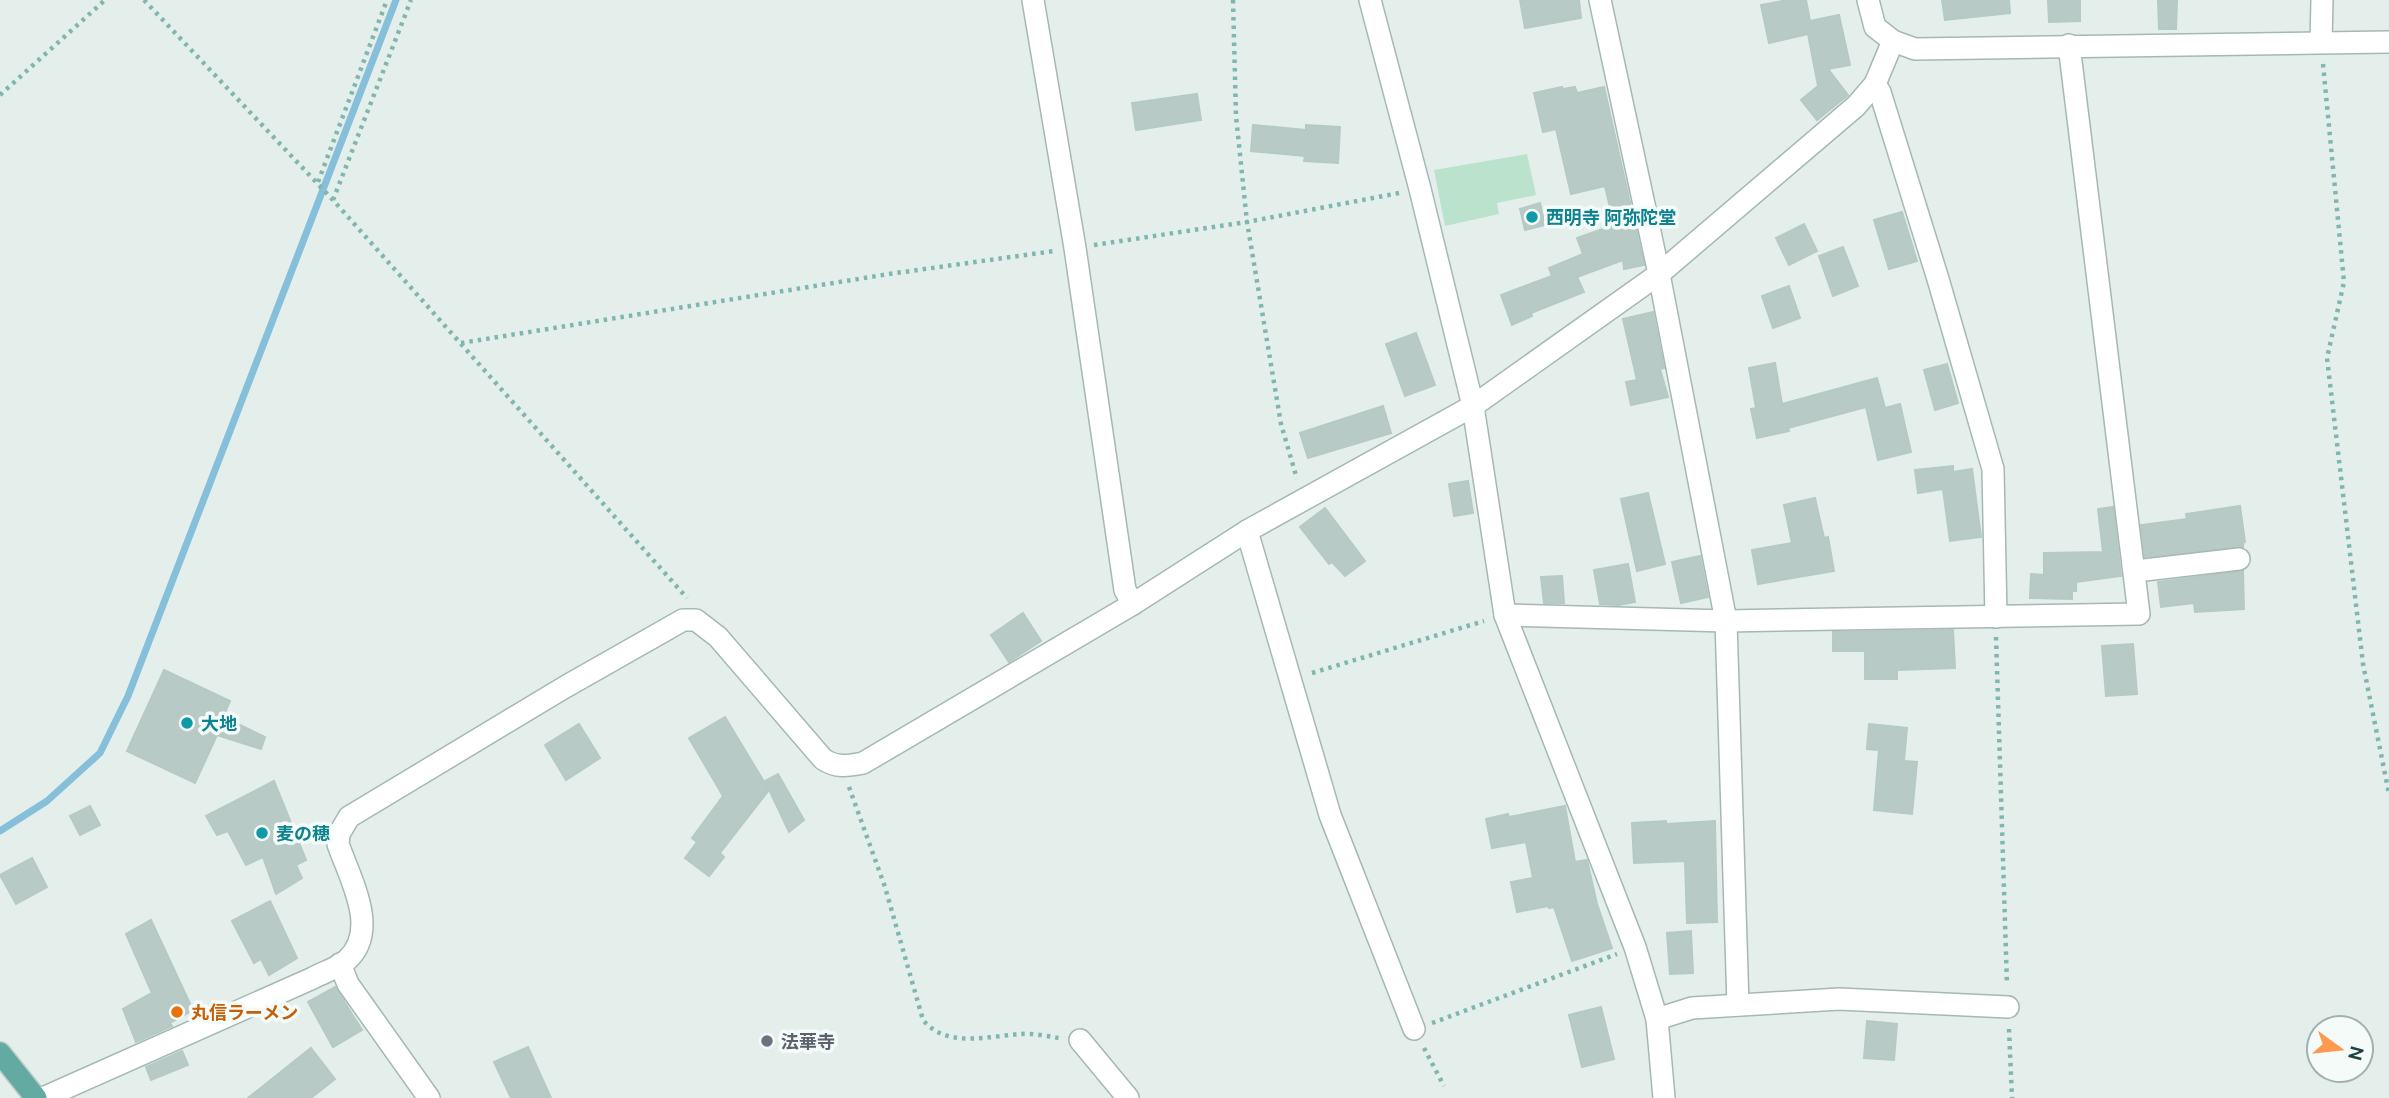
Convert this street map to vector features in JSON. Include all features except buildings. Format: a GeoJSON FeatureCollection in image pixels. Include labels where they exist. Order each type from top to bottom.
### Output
{"type":"FeatureCollection","features":[{"type":"Feature","properties":{"kind":"main road"},"geometry":{"type":"LineString","coordinates":[[0,1053],[36,1098]]}},
{"type":"Feature","properties":{"kind":"street"},"geometry":{"type":"LineString","coordinates":[[1033,0],[1075,248],[1125,590],[1133,604]]}},
{"type":"Feature","properties":{"kind":"street"},"geometry":{"type":"LineString","coordinates":[[1370,0],[1473,406],[1505,615],[1635,947],[1657,1019],[1664,1098]]}},
{"type":"Feature","properties":{"kind":"street"},"geometry":{"type":"LineString","coordinates":[[1600,0],[1660,274],[1726,621],[1738,1006]]}},
{"type":"Feature","properties":{"kind":"street"},"geometry":{"type":"LineString","coordinates":[[1868,0],[1875,27],[1893,41],[1932,50],[2389,42]]}},
{"type":"Feature","properties":{"kind":"street"},"geometry":{"type":"LineString","coordinates":[[2321,42],[2322,0]]}},
{"type":"Feature","properties":{"kind":"street"},"geometry":{"type":"LineString","coordinates":[[43,1098],[341,964],[359,943],[363,918],[338,844],[339,834],[349,817],[565,687],[683,620],[696,621],[718,637],[823,759],[831,765],[840,766],[863,763],[1133,604],[1247,531],[1473,406],[1660,274],[1856,106],[1875,84],[1893,41]]}},
{"type":"Feature","properties":{"kind":"street"},"geometry":{"type":"LineString","coordinates":[[1505,615],[1726,621],[2139,614],[2136,571],[2070,46]]}},
{"type":"Feature","properties":{"kind":"street"},"geometry":{"type":"LineString","coordinates":[[1875,84],[1880,92],[1938,279],[1993,469],[1996,617]]}},
{"type":"Feature","properties":{"kind":"street"},"geometry":{"type":"LineString","coordinates":[[1247,531],[1330,815],[1414,1029]]}},
{"type":"Feature","properties":{"kind":"street"},"geometry":{"type":"LineString","coordinates":[[2136,571],[2239,559]]}},
{"type":"Feature","properties":{"kind":"street"},"geometry":{"type":"LineString","coordinates":[[341,964],[348,984],[429,1098]]}},
{"type":"Feature","properties":{"kind":"street"},"geometry":{"type":"LineString","coordinates":[[1657,1019],[1692,1008],[1839,999],[2007,1007]]}},
{"type":"Feature","properties":{"kind":"street"},"geometry":{"type":"LineString","coordinates":[[1080,1040],[1128,1098]]}},
{"type":"Feature","properties":{"kind":"path"},"geometry":{"type":"LineString","coordinates":[[0,95],[105,0]]}},
{"type":"Feature","properties":{"kind":"path"},"geometry":{"type":"LineString","coordinates":[[144,0],[333,200],[461,343],[686,597],[696,621]]}},
{"type":"Feature","properties":{"kind":"path"},"geometry":{"type":"LineString","coordinates":[[317,183],[387,0]]}},
{"type":"Feature","properties":{"kind":"path"},"geometry":{"type":"LineString","coordinates":[[333,200],[411,0]]}},
{"type":"Feature","properties":{"kind":"path"},"geometry":{"type":"LineString","coordinates":[[1233,0],[1237,116],[1247,222],[1281,424],[1304,500]]}},
{"type":"Feature","properties":{"kind":"path"},"geometry":{"type":"LineString","coordinates":[[2321,42],[2344,282],[2327,358],[2363,664],[2389,794]]}},
{"type":"Feature","properties":{"kind":"path"},"geometry":{"type":"LineString","coordinates":[[461,343],[889,274],[1247,222],[1420,189]]}},
{"type":"Feature","properties":{"kind":"path"},"geometry":{"type":"LineString","coordinates":[[1292,680],[1505,615]]}},
{"type":"Feature","properties":{"kind":"path"},"geometry":{"type":"LineString","coordinates":[[1996,617],[2012,1098]]}},
{"type":"Feature","properties":{"kind":"path"},"geometry":{"type":"LineString","coordinates":[[840,766],[886,887],[923,1020],[931,1029],[943,1035],[974,1040],[1024,1033],[1080,1040]]}},
{"type":"Feature","properties":{"kind":"path"},"geometry":{"type":"LineString","coordinates":[[1444,1086],[1414,1029],[1635,947]]}},
{"type":"Feature","properties":{"kind":"green space"},"geometry":{"type":"Polygon","coordinates":[[[1527,154],[1536,195],[1497,203],[1499,214],[1445,226],[1434,170],[1527,154]]]}},
{"type":"Feature","properties":{"kind":"waterway"},"geometry":{"type":"LineString","coordinates":[[0,831],[47,801],[100,753],[128,696],[396,0]]}},
{"type":"Feature","properties":{"kind":"place","name":"西明寺 阿弥陀堂"},"geometry":{"type":"Point","coordinates":[1532,217]}},
{"type":"Feature","properties":{"kind":"place","name":"大地"},"geometry":{"type":"Point","coordinates":[187,723]}},
{"type":"Feature","properties":{"kind":"place","name":"麦の穂"},"geometry":{"type":"Point","coordinates":[262,833]}},
{"type":"Feature","properties":{"kind":"place","name":"丸信ラーメン"},"geometry":{"type":"Point","coordinates":[177,1012]}},
{"type":"Feature","properties":{"kind":"place","name":"法華寺"},"geometry":{"type":"Point","coordinates":[767,1041]}}]}
